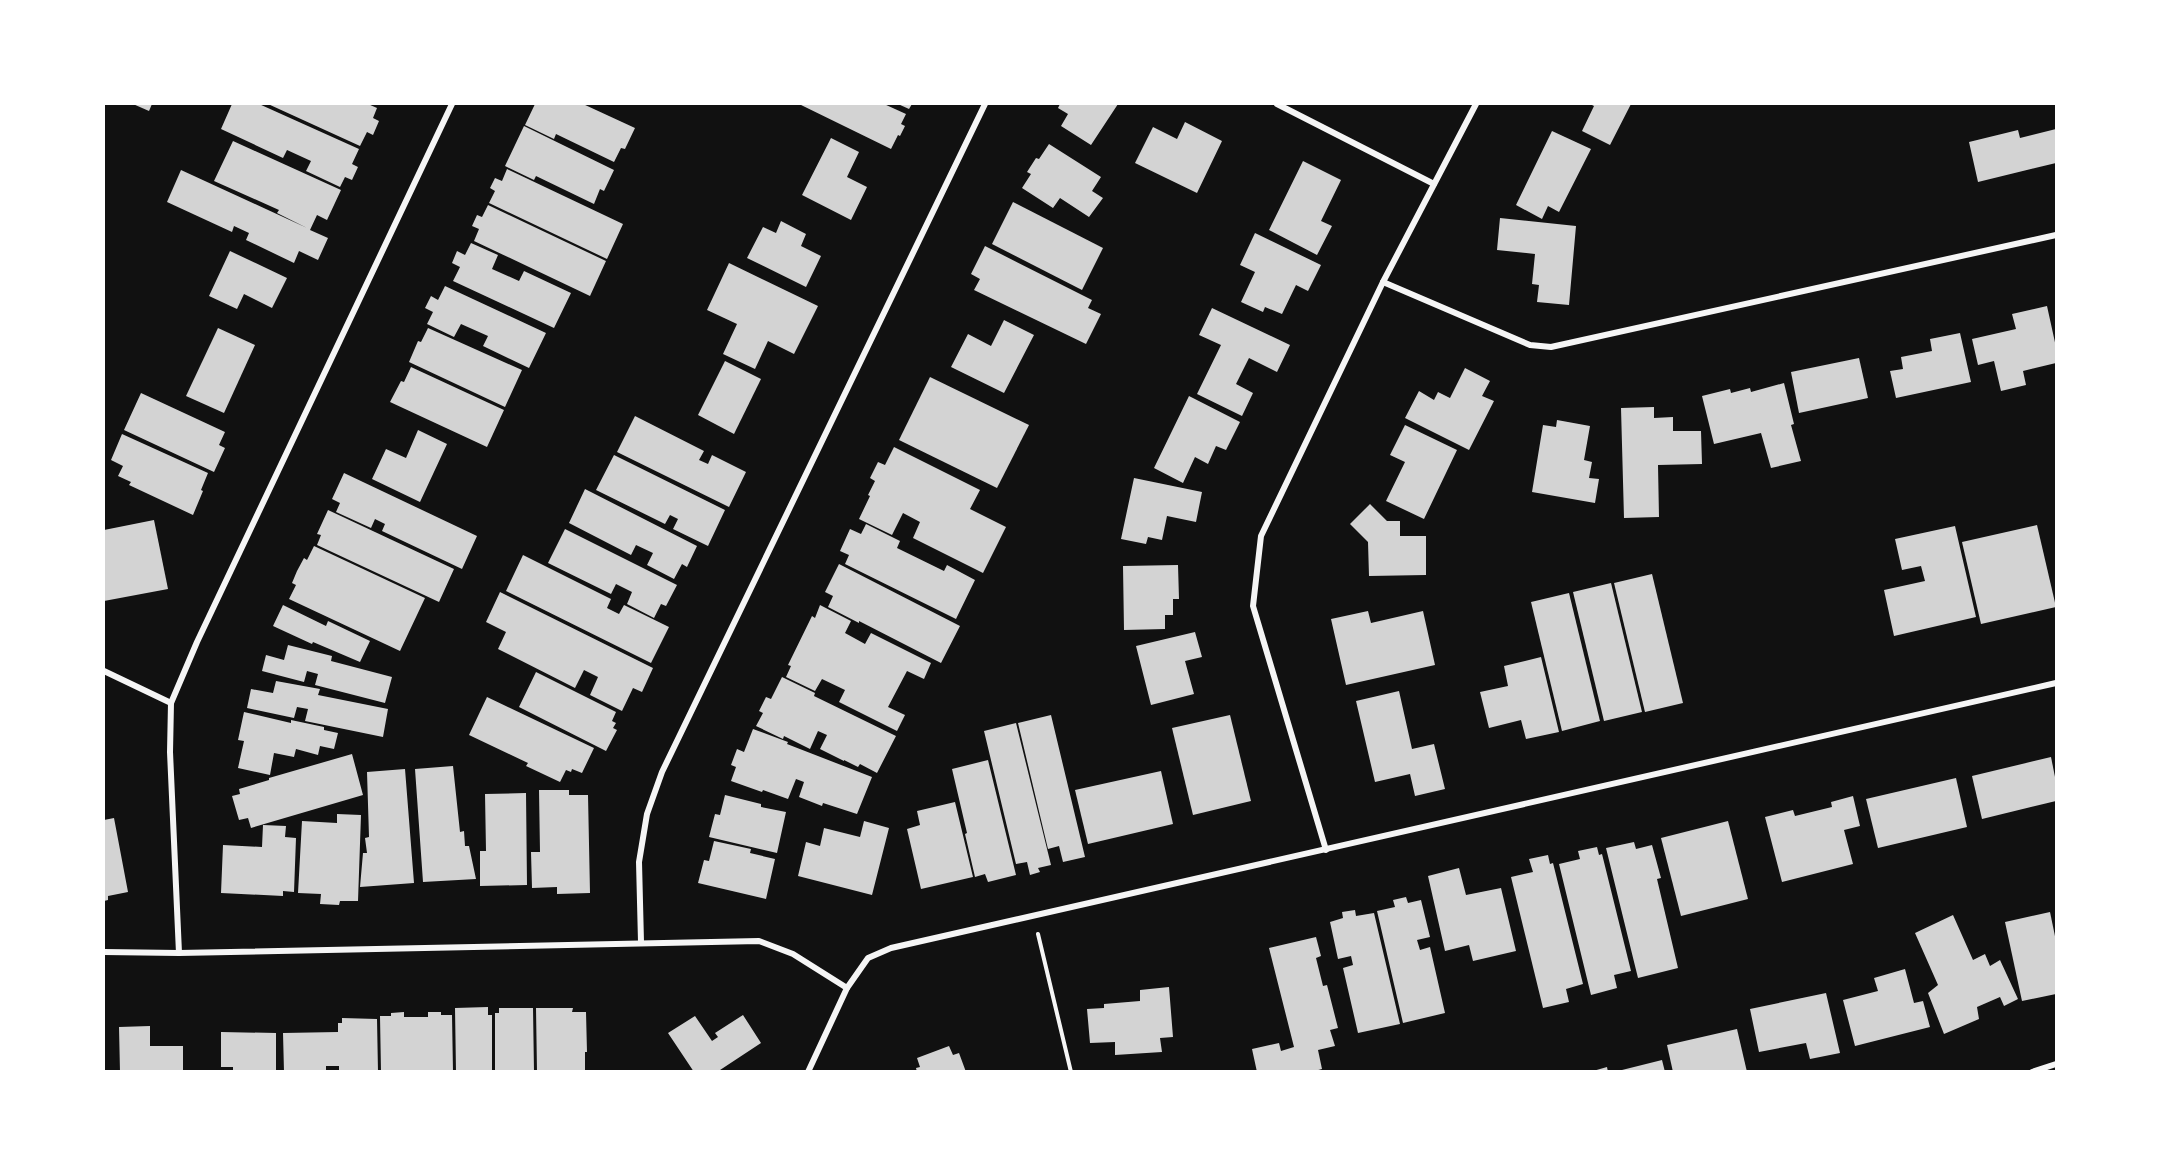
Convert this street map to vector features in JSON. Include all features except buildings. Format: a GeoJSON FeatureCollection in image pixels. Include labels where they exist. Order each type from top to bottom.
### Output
{"type":"FeatureCollection","features":[{"type":"Feature","properties":{"kind":"street"},"geometry":{"type":"LineString","coordinates":[[179,953],[170,752],[171,703],[197,642],[452,104]]}},
{"type":"Feature","properties":{"kind":"street"},"geometry":{"type":"LineString","coordinates":[[642,942],[639,862],[647,814],[662,772],[985,104]]}},
{"type":"Feature","properties":{"kind":"street"},"geometry":{"type":"LineString","coordinates":[[1277,104],[1434,184]]}},
{"type":"Feature","properties":{"kind":"street"},"geometry":{"type":"LineString","coordinates":[[1326,850],[1253,606],[1261,536],[1383,282],[1476,104]]}},
{"type":"Feature","properties":{"kind":"street"},"geometry":{"type":"LineString","coordinates":[[1383,282],[1530,345],[1551,347],[2056,235]]}},
{"type":"Feature","properties":{"kind":"street"},"geometry":{"type":"LineString","coordinates":[[104,671],[171,703]]}},
{"type":"Feature","properties":{"kind":"street"},"geometry":{"type":"LineString","coordinates":[[808,1071],[847,988],[868,958],[891,948],[2056,683]]}},
{"type":"Feature","properties":{"kind":"street"},"geometry":{"type":"LineString","coordinates":[[104,952],[179,953],[759,941],[793,954],[847,988]]}},
{"type":"Feature","properties":{"kind":"street"},"geometry":{"type":"LineString","coordinates":[[2032,1071],[2056,1064]]}},
{"type":"Feature","properties":{"kind":"path"},"geometry":{"type":"LineString","coordinates":[[1034,916],[1071,1071]]}}]}
